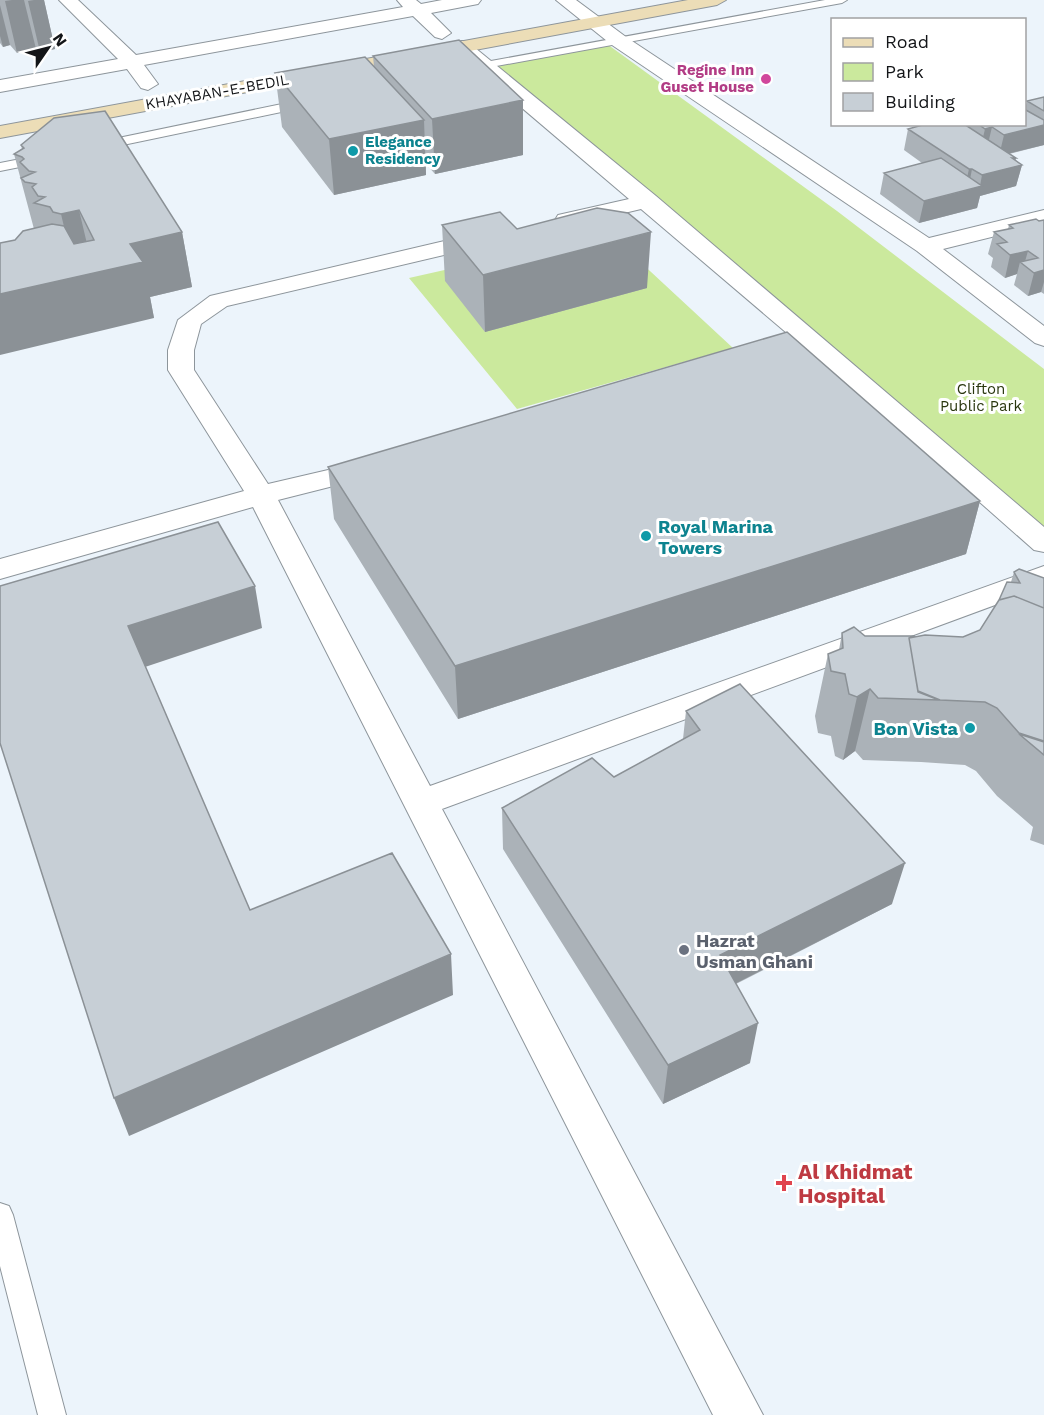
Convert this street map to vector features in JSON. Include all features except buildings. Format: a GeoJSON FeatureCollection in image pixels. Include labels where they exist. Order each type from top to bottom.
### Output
{"type":"FeatureCollection","features":[{"type":"Feature","properties":{"kind":"main road","name":"KHAYABAN-E-BEDIL"},"geometry":{"type":"LineString","coordinates":[[214,74],[442,33],[571,4],[623,0]]}},
{"type":"Feature","properties":{"kind":"main road","name":"KHAYABAN-E-BEDIL"},"geometry":{"type":"LineString","coordinates":[[0,132],[469,60],[594,23],[717,0]]}},
{"type":"Feature","properties":{"kind":"main road","name":"KHAYABAN-E-BEDIL"},"geometry":{"type":"LineString","coordinates":[[126,88],[170,81]]}},
{"type":"Feature","properties":{"kind":"street"},"geometry":{"type":"LineString","coordinates":[[68,0],[132,62],[148,84]]}},
{"type":"Feature","properties":{"kind":"street"},"geometry":{"type":"LineString","coordinates":[[0,86],[132,62],[411,5],[472,0]]}},
{"type":"Feature","properties":{"kind":"street"},"geometry":{"type":"LineString","coordinates":[[571,4],[618,41],[925,246],[1044,338]]}},
{"type":"Feature","properties":{"kind":"street"},"geometry":{"type":"LineString","coordinates":[[411,5],[442,33]]}},
{"type":"Feature","properties":{"kind":"street"},"geometry":{"type":"LineString","coordinates":[[469,60],[648,201],[1044,543]]}},
{"type":"Feature","properties":{"kind":"street"},"geometry":{"type":"LineString","coordinates":[[543,225],[648,201]]}},
{"type":"Feature","properties":{"kind":"street"},"geometry":{"type":"LineString","coordinates":[[925,246],[1044,217]]}},
{"type":"Feature","properties":{"kind":"street"},"geometry":{"type":"LineString","coordinates":[[509,233],[219,301],[190,320],[181,350],[181,370],[261,495],[739,1415]]}},
{"type":"Feature","properties":{"kind":"street"},"geometry":{"type":"LineString","coordinates":[[746,374],[827,354]]}},
{"type":"Feature","properties":{"kind":"street"},"geometry":{"type":"LineString","coordinates":[[0,570],[261,495],[399,461]]}},
{"type":"Feature","properties":{"kind":"street"},"geometry":{"type":"LineString","coordinates":[[421,803],[1044,576]]}},
{"type":"Feature","properties":{"kind":"lane"},"geometry":{"type":"LineString","coordinates":[[469,60],[618,41],[842,0]]}},
{"type":"Feature","properties":{"kind":"lane"},"geometry":{"type":"LineString","coordinates":[[81,150],[323,99]]}},
{"type":"Feature","properties":{"kind":"lane"},"geometry":{"type":"LineString","coordinates":[[0,167],[58,155]]}},
{"type":"Feature","properties":{"kind":"lane"},"geometry":{"type":"LineString","coordinates":[[0,1215],[52,1415]]}},
{"type":"Feature","properties":{"kind":"green space","name":"Clifton Public Park"},"geometry":{"type":"Polygon","coordinates":[[[607,44],[837,211],[1044,369],[1044,533],[485,65],[607,44]]]}},
{"type":"Feature","properties":{"kind":"green space"},"geometry":{"type":"Polygon","coordinates":[[[609,233],[733,348],[517,409],[409,278],[609,233]]]}},
{"type":"Feature","properties":{"kind":"place","name":"Regine Inn Guset House"},"geometry":{"type":"Point","coordinates":[766,79]}},
{"type":"Feature","properties":{"kind":"place","name":"Elegance Residency"},"geometry":{"type":"Point","coordinates":[353,151]}},
{"type":"Feature","properties":{"kind":"place","name":"Royal Marina Towers"},"geometry":{"type":"Point","coordinates":[646,536]}},
{"type":"Feature","properties":{"kind":"place","name":"Bon Vista"},"geometry":{"type":"Point","coordinates":[970,728]}},
{"type":"Feature","properties":{"kind":"place","name":"Hazrat Usman Ghani"},"geometry":{"type":"Point","coordinates":[684,950]}},
{"type":"Feature","properties":{"kind":"place","name":"Al Khidmat Hospital"},"geometry":{"type":"Point","coordinates":[784,1183]}}]}
